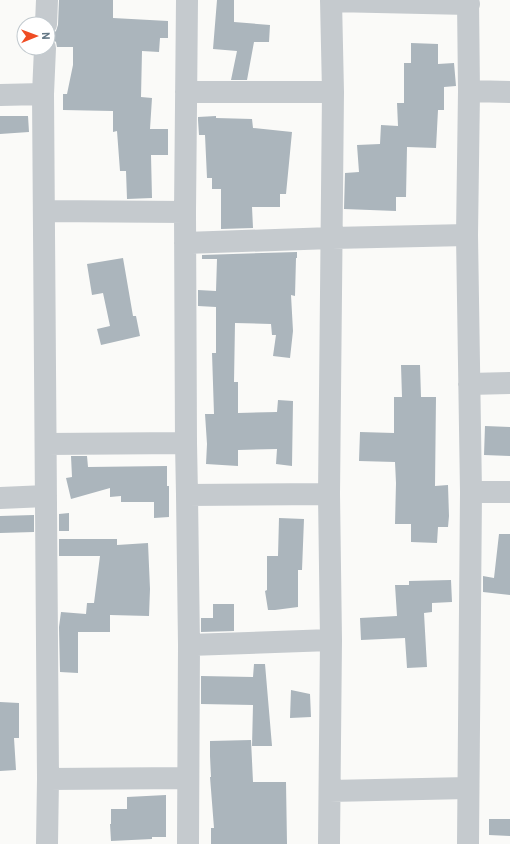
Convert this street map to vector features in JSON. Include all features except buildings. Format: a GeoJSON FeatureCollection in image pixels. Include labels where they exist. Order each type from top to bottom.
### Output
{"type":"FeatureCollection","features":[{"type":"Feature","properties":{"kind":"street"},"geometry":{"type":"LineString","coordinates":[[46,16],[47,0]]}},
{"type":"Feature","properties":{"kind":"street"},"geometry":{"type":"LineString","coordinates":[[187,0],[185,243],[189,645],[188,844]]}},
{"type":"Feature","properties":{"kind":"street"},"geometry":{"type":"LineString","coordinates":[[329,844],[331,640],[329,494],[333,92],[331,0],[469,2],[467,235],[471,492],[468,844]]}},
{"type":"Feature","properties":{"kind":"street"},"geometry":{"type":"LineString","coordinates":[[45,56],[43,94],[48,779],[47,844]]}},
{"type":"Feature","properties":{"kind":"street"},"geometry":{"type":"LineString","coordinates":[[469,91],[510,92]]}},
{"type":"Feature","properties":{"kind":"street"},"geometry":{"type":"LineString","coordinates":[[186,92],[333,92]]}},
{"type":"Feature","properties":{"kind":"street"},"geometry":{"type":"LineString","coordinates":[[0,95],[43,94]]}},
{"type":"Feature","properties":{"kind":"street"},"geometry":{"type":"LineString","coordinates":[[44,211],[185,212]]}},
{"type":"Feature","properties":{"kind":"street"},"geometry":{"type":"LineString","coordinates":[[185,243],[467,235]]}},
{"type":"Feature","properties":{"kind":"street"},"geometry":{"type":"LineString","coordinates":[[469,384],[510,384]]}},
{"type":"Feature","properties":{"kind":"street"},"geometry":{"type":"LineString","coordinates":[[46,444],[186,443]]}},
{"type":"Feature","properties":{"kind":"street"},"geometry":{"type":"LineString","coordinates":[[471,492],[510,492]]}},
{"type":"Feature","properties":{"kind":"street"},"geometry":{"type":"LineString","coordinates":[[188,495],[329,494]]}},
{"type":"Feature","properties":{"kind":"street"},"geometry":{"type":"LineString","coordinates":[[0,498],[46,496]]}},
{"type":"Feature","properties":{"kind":"street"},"geometry":{"type":"LineString","coordinates":[[189,645],[331,640]]}},
{"type":"Feature","properties":{"kind":"street"},"geometry":{"type":"LineString","coordinates":[[48,779],[188,778]]}},
{"type":"Feature","properties":{"kind":"street"},"geometry":{"type":"LineString","coordinates":[[330,791],[468,788]]}}]}
